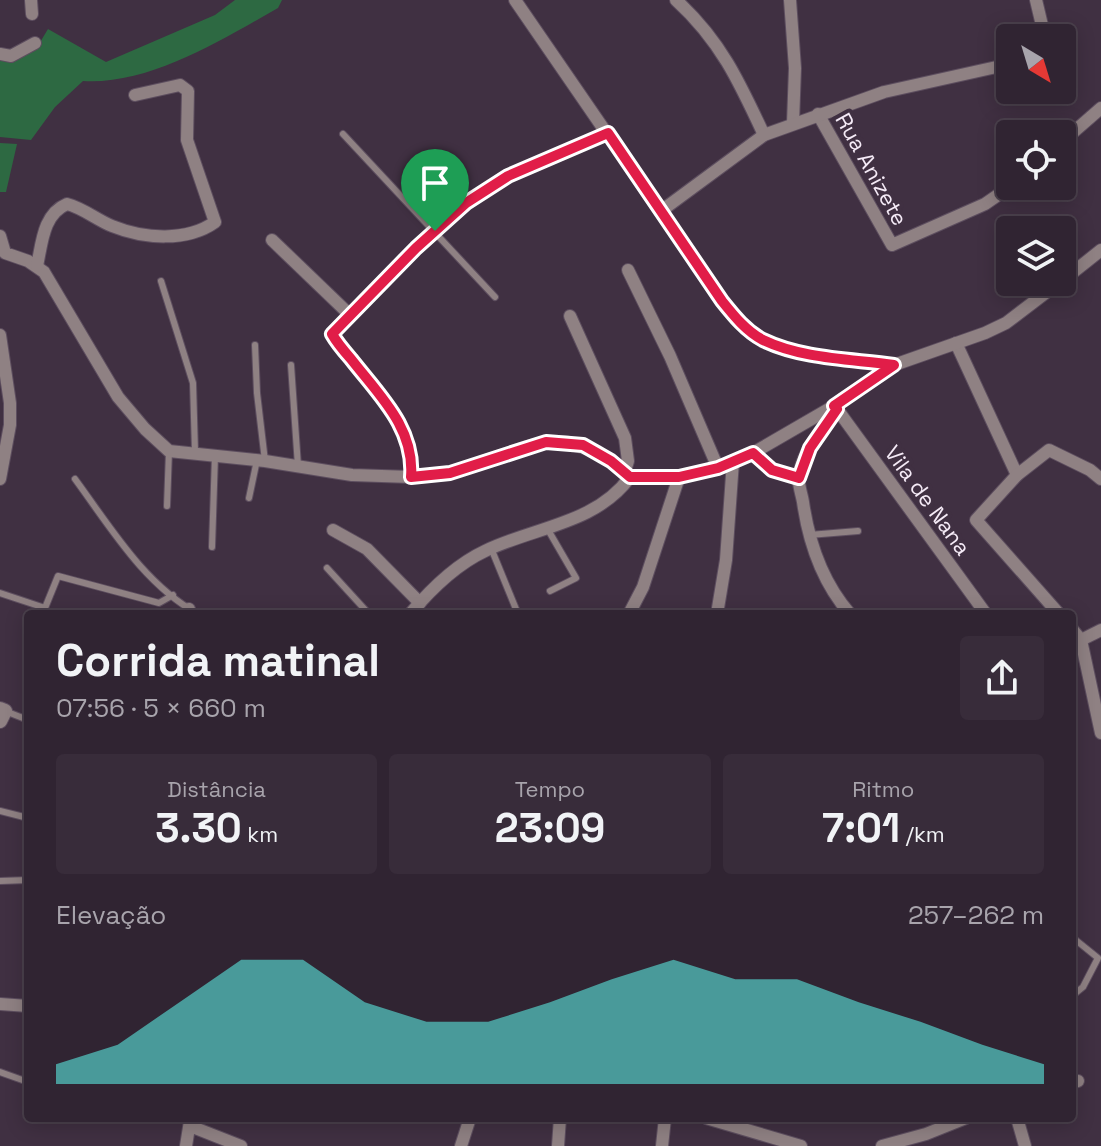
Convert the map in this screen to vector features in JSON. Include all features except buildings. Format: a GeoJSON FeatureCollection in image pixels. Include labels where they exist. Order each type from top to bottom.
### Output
{"type":"FeatureCollection","features":[{"type":"Feature","properties":{"kind":"street"},"geometry":{"type":"LineString","coordinates":[[31,0],[32,14]]}},
{"type":"Feature","properties":{"kind":"street"},"geometry":{"type":"LineString","coordinates":[[515,0],[741,325],[761,339],[783,348],[894,365]]}},
{"type":"Feature","properties":{"kind":"street"},"geometry":{"type":"LineString","coordinates":[[676,0],[717,43],[735,71],[764,135]]}},
{"type":"Feature","properties":{"kind":"street"},"geometry":{"type":"LineString","coordinates":[[790,0],[795,68],[793,123]]}},
{"type":"Feature","properties":{"kind":"street"},"geometry":{"type":"LineString","coordinates":[[1036,0],[1042,24]]}},
{"type":"Feature","properties":{"kind":"street"},"geometry":{"type":"LineString","coordinates":[[0,54],[11,56],[35,43]]}},
{"type":"Feature","properties":{"kind":"street"},"geometry":{"type":"LineString","coordinates":[[661,211],[764,135],[884,92],[996,67]]}},
{"type":"Feature","properties":{"kind":"street"},"geometry":{"type":"LineString","coordinates":[[37,266],[47,222],[53,213],[67,204],[113,227],[145,235],[180,235],[202,231],[215,222],[187,140],[188,91],[180,85],[135,95]]}},
{"type":"Feature","properties":{"kind":"street"},"geometry":{"type":"LineString","coordinates":[[1076,130],[1101,108]]}},
{"type":"Feature","properties":{"kind":"street","name":"Rua Anizete"},"geometry":{"type":"LineString","coordinates":[[818,114],[892,245],[996,196]]}},
{"type":"Feature","properties":{"kind":"street"},"geometry":{"type":"LineString","coordinates":[[411,477],[412,462],[404,431],[332,334],[349,314],[466,203],[508,176],[608,133]]}},
{"type":"Feature","properties":{"kind":"street"},"geometry":{"type":"LineString","coordinates":[[0,236],[3,258],[37,266],[51,280],[68,316],[118,397],[169,451],[352,475],[411,477],[450,473],[546,442],[583,445],[611,461],[627,475],[679,477],[718,468],[753,453],[836,408],[894,365],[1006,323],[1041,296]]}},
{"type":"Feature","properties":{"kind":"street"},"geometry":{"type":"LineString","coordinates":[[272,240],[349,314]]}},
{"type":"Feature","properties":{"kind":"street"},"geometry":{"type":"LineString","coordinates":[[1076,269],[1101,250]]}},
{"type":"Feature","properties":{"kind":"street"},"geometry":{"type":"LineString","coordinates":[[628,270],[670,356],[718,468]]}},
{"type":"Feature","properties":{"kind":"street"},"geometry":{"type":"LineString","coordinates":[[414,610],[468,560],[491,548],[597,508],[620,490],[627,475],[625,438],[570,316]]}},
{"type":"Feature","properties":{"kind":"street"},"geometry":{"type":"LineString","coordinates":[[0,335],[10,403],[10,425],[0,479]]}},
{"type":"Feature","properties":{"kind":"street"},"geometry":{"type":"LineString","coordinates":[[956,343],[1017,475]]}},
{"type":"Feature","properties":{"kind":"street"},"geometry":{"type":"LineString","coordinates":[[836,408],[810,448],[799,478],[809,535],[825,578],[847,610]]}},
{"type":"Feature","properties":{"kind":"street","name":"Vila de Nana"},"geometry":{"type":"LineString","coordinates":[[836,408],[983,610]]}},
{"type":"Feature","properties":{"kind":"street"},"geometry":{"type":"LineString","coordinates":[[1055,610],[976,520],[1017,475],[1049,450],[1090,470],[1101,479]]}},
{"type":"Feature","properties":{"kind":"street"},"geometry":{"type":"LineString","coordinates":[[753,453],[772,470],[799,478]]}},
{"type":"Feature","properties":{"kind":"street"},"geometry":{"type":"LineString","coordinates":[[718,610],[726,560],[733,461]]}},
{"type":"Feature","properties":{"kind":"street"},"geometry":{"type":"LineString","coordinates":[[633,610],[679,477]]}},
{"type":"Feature","properties":{"kind":"street"},"geometry":{"type":"LineString","coordinates":[[333,530],[367,549],[420,603]]}},
{"type":"Feature","properties":{"kind":"street"},"geometry":{"type":"LineString","coordinates":[[1101,630],[1077,642],[1101,733]]}},
{"type":"Feature","properties":{"kind":"street"},"geometry":{"type":"LineString","coordinates":[[0,1004],[24,1006]]}},
{"type":"Feature","properties":{"kind":"street"},"geometry":{"type":"LineString","coordinates":[[186,1146],[190,1122],[241,1146]]}},
{"type":"Feature","properties":{"kind":"street"},"geometry":{"type":"LineString","coordinates":[[461,1146],[469,1122]]}},
{"type":"Feature","properties":{"kind":"street"},"geometry":{"type":"LineString","coordinates":[[558,1146],[560,1122]]}},
{"type":"Feature","properties":{"kind":"street"},"geometry":{"type":"LineString","coordinates":[[662,1146],[665,1122]]}},
{"type":"Feature","properties":{"kind":"street"},"geometry":{"type":"LineString","coordinates":[[717,1122],[768,1141],[801,1146]]}},
{"type":"Feature","properties":{"kind":"street"},"geometry":{"type":"LineString","coordinates":[[882,1146],[956,1122]]}},
{"type":"Feature","properties":{"kind":"street"},"geometry":{"type":"LineString","coordinates":[[1018,1122],[1025,1146]]}},
{"type":"Feature","properties":{"kind":"lane"},"geometry":{"type":"LineString","coordinates":[[343,134],[495,297]]}},
{"type":"Feature","properties":{"kind":"lane"},"geometry":{"type":"LineString","coordinates":[[161,281],[193,383],[195,452]]}},
{"type":"Feature","properties":{"kind":"lane"},"geometry":{"type":"LineString","coordinates":[[249,498],[261,461],[255,345]]}},
{"type":"Feature","properties":{"kind":"lane"},"geometry":{"type":"LineString","coordinates":[[291,365],[298,468]]}},
{"type":"Feature","properties":{"kind":"lane"},"geometry":{"type":"LineString","coordinates":[[167,506],[169,451]]}},
{"type":"Feature","properties":{"kind":"lane"},"geometry":{"type":"LineString","coordinates":[[212,547],[215,455]]}},
{"type":"Feature","properties":{"kind":"lane"},"geometry":{"type":"LineString","coordinates":[[75,479],[133,559],[190,610]]}},
{"type":"Feature","properties":{"kind":"lane"},"geometry":{"type":"LineString","coordinates":[[547,528],[576,578],[550,591]]}},
{"type":"Feature","properties":{"kind":"lane"},"geometry":{"type":"LineString","coordinates":[[809,535],[858,531]]}},
{"type":"Feature","properties":{"kind":"lane"},"geometry":{"type":"LineString","coordinates":[[491,548],[516,610]]}},
{"type":"Feature","properties":{"kind":"lane"},"geometry":{"type":"LineString","coordinates":[[327,568],[365,610]]}},
{"type":"Feature","properties":{"kind":"lane"},"geometry":{"type":"LineString","coordinates":[[0,593],[45,608],[58,576],[159,603],[173,595]]}},
{"type":"Feature","properties":{"kind":"lane"},"geometry":{"type":"LineString","coordinates":[[2,713],[24,719]]}},
{"type":"Feature","properties":{"kind":"lane"},"geometry":{"type":"LineString","coordinates":[[0,811],[24,817]]}},
{"type":"Feature","properties":{"kind":"lane"},"geometry":{"type":"LineString","coordinates":[[0,881],[24,880]]}},
{"type":"Feature","properties":{"kind":"lane"},"geometry":{"type":"LineString","coordinates":[[1076,940],[1098,958],[1083,987],[1076,993]]}},
{"type":"Feature","properties":{"kind":"lane"},"geometry":{"type":"LineString","coordinates":[[0,1072],[24,1081]]}},
{"type":"Feature","properties":{"kind":"green space"},"geometry":{"type":"Polygon","coordinates":[[[235,0],[282,0],[278,8],[184,58],[134,76],[83,81],[55,107],[31,140],[0,137],[0,56],[36,49],[48,29],[106,62],[215,15],[235,0]]]}},
{"type":"Feature","properties":{"kind":"green space"},"geometry":{"type":"Polygon","coordinates":[[[0,143],[17,144],[6,192],[0,192],[0,143]]]}},
{"type":"Feature","properties":{"kind":"route"},"geometry":{"type":"LineString","coordinates":[[608,133],[741,325],[761,339],[783,348],[894,365],[834,406],[837,409],[818,433],[799,478],[772,470],[753,453],[718,468],[679,477],[630,477],[598,452],[566,442],[546,442],[527,447],[450,473],[411,477],[410,448],[404,431],[332,334],[435,231],[466,203],[508,176],[608,133]]}}]}
